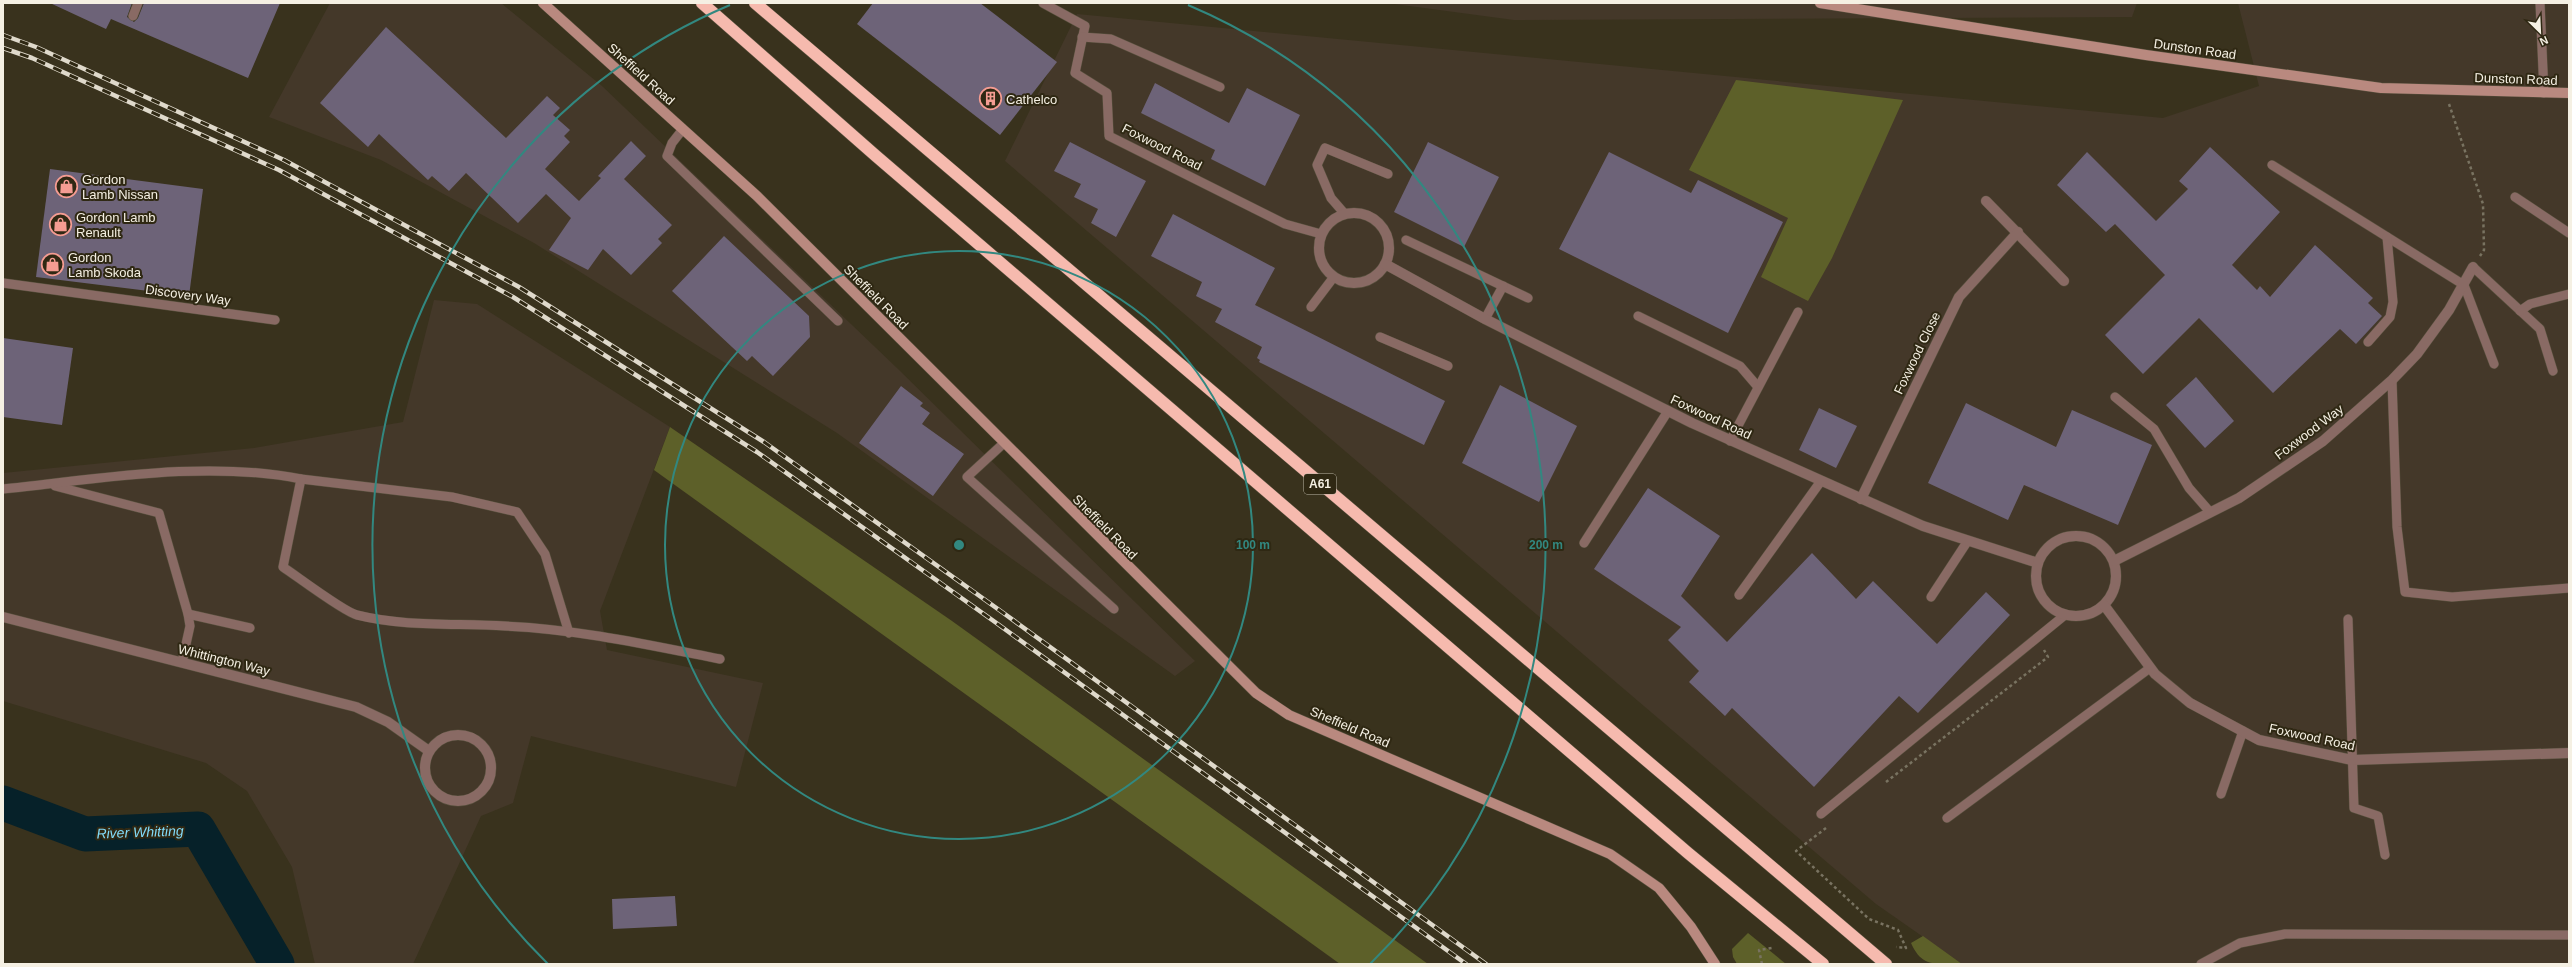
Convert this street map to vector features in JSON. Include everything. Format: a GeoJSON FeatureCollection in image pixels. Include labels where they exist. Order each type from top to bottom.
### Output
{"type":"FeatureCollection","features":[{"type":"Feature","properties":{"kind":"highway"},"geometry":{"type":"LineString","coordinates":[[702,3],[876,156],[1621,796],[1823,964]]}},
{"type":"Feature","properties":{"kind":"highway","name":"A61"},"geometry":{"type":"LineString","coordinates":[[755,3],[1886,964]]}},
{"type":"Feature","properties":{"kind":"main road","name":"Sheffield Road"},"geometry":{"type":"LineString","coordinates":[[543,3],[757,196],[1256,693],[1289,715],[1610,854],[1659,888],[1691,927],[1715,964]]}},
{"type":"Feature","properties":{"kind":"main road","name":"Dunston Road"},"geometry":{"type":"LineString","coordinates":[[1820,3],[2146,55],[2381,88],[2569,93]]}},
{"type":"Feature","properties":{"kind":"street"},"geometry":{"type":"LineString","coordinates":[[1986,201],[2018,232],[2064,281]]}},
{"type":"Feature","properties":{"kind":"street"},"geometry":{"type":"LineString","coordinates":[[1344,213],[1367,215],[1381,226],[1389,241],[1389,253],[1386,264],[1378,274],[1368,281],[1350,283],[1333,278],[1325,269],[1319,258],[1318,246],[1321,234],[1330,221],[1344,213]]}},
{"type":"Feature","properties":{"kind":"street","name":"Foxwood Close"},"geometry":{"type":"LineString","coordinates":[[1861,499],[1959,297],[2018,232]]}},
{"type":"Feature","properties":{"kind":"street","name":"Foxwood Road"},"geometry":{"type":"LineString","coordinates":[[1386,264],[1485,319],[1668,411],[1730,440],[1923,526],[1967,542],[2038,563]]}},
{"type":"Feature","properties":{"kind":"street","name":"Foxwood Way"},"geometry":{"type":"LineString","coordinates":[[2114,561],[2239,498],[2323,441],[2392,380],[2417,354],[2464,285],[2473,267]]}},
{"type":"Feature","properties":{"kind":"street"},"geometry":{"type":"LineString","coordinates":[[2068,536],[2082,536],[2095,541],[2106,550],[2114,561],[2115,585],[2111,596],[2104,605],[2085,616],[2065,615],[2053,610],[2043,600],[2037,589],[2036,576],[2038,563],[2044,551],[2055,542],[2068,536]]}},
{"type":"Feature","properties":{"kind":"street","name":"Foxwood Road"},"geometry":{"type":"LineString","coordinates":[[2104,605],[2150,668],[2190,703],[2259,740],[2352,760],[2569,753]]}},
{"type":"Feature","properties":{"kind":"street","name":"Whittington Way"},"geometry":{"type":"LineString","coordinates":[[3,617],[356,707],[388,722],[429,752]]}},
{"type":"Feature","properties":{"kind":"street"},"geometry":{"type":"LineString","coordinates":[[451,735],[463,735],[478,741],[486,750],[490,760],[491,774],[486,787],[475,797],[465,801],[451,801],[438,796],[430,787],[425,775],[425,761],[429,752],[437,742],[451,735]]}},
{"type":"Feature","properties":{"kind":"lane"},"geometry":{"type":"LineString","coordinates":[[133,16],[138,3]]}},
{"type":"Feature","properties":{"kind":"lane","name":"Foxwood Road"},"geometry":{"type":"LineString","coordinates":[[1043,3],[1085,26],[1075,73],[1107,93],[1109,136],[1285,224],[1321,234]]}},
{"type":"Feature","properties":{"kind":"lane"},"geometry":{"type":"LineString","coordinates":[[2540,3],[2544,93]]}},
{"type":"Feature","properties":{"kind":"lane"},"geometry":{"type":"LineString","coordinates":[[1082,37],[1111,39],[1220,87]]}},
{"type":"Feature","properties":{"kind":"lane"},"geometry":{"type":"LineString","coordinates":[[683,129],[672,143],[667,156],[838,321]]}},
{"type":"Feature","properties":{"kind":"lane"},"geometry":{"type":"LineString","coordinates":[[1344,213],[1331,198],[1318,165],[1325,148],[1388,174]]}},
{"type":"Feature","properties":{"kind":"lane"},"geometry":{"type":"LineString","coordinates":[[2272,165],[2464,285],[2494,364]]}},
{"type":"Feature","properties":{"kind":"lane"},"geometry":{"type":"LineString","coordinates":[[2515,198],[2569,233]]}},
{"type":"Feature","properties":{"kind":"lane"},"geometry":{"type":"LineString","coordinates":[[2368,342],[2390,317],[2393,302],[2387,237]]}},
{"type":"Feature","properties":{"kind":"lane"},"geometry":{"type":"LineString","coordinates":[[1406,240],[1528,298]]}},
{"type":"Feature","properties":{"kind":"lane"},"geometry":{"type":"LineString","coordinates":[[2473,267],[2540,330],[2553,370]]}},
{"type":"Feature","properties":{"kind":"lane"},"geometry":{"type":"LineString","coordinates":[[1311,307],[1333,278]]}},
{"type":"Feature","properties":{"kind":"lane","name":"Discovery Way"},"geometry":{"type":"LineString","coordinates":[[3,283],[275,320]]}},
{"type":"Feature","properties":{"kind":"lane"},"geometry":{"type":"LineString","coordinates":[[1485,319],[1503,286]]}},
{"type":"Feature","properties":{"kind":"lane"},"geometry":{"type":"LineString","coordinates":[[2520,311],[2530,304],[2569,294]]}},
{"type":"Feature","properties":{"kind":"lane"},"geometry":{"type":"LineString","coordinates":[[1730,440],[1798,312]]}},
{"type":"Feature","properties":{"kind":"lane"},"geometry":{"type":"LineString","coordinates":[[1638,316],[1740,366],[1758,387]]}},
{"type":"Feature","properties":{"kind":"lane"},"geometry":{"type":"LineString","coordinates":[[1380,337],[1448,366]]}},
{"type":"Feature","properties":{"kind":"lane"},"geometry":{"type":"LineString","coordinates":[[2392,380],[2398,527],[2405,592],[2452,597],[2569,588]]}},
{"type":"Feature","properties":{"kind":"lane"},"geometry":{"type":"LineString","coordinates":[[2115,397],[2154,429],[2189,488],[2210,512]]}},
{"type":"Feature","properties":{"kind":"lane"},"geometry":{"type":"LineString","coordinates":[[1584,543],[1668,411]]}},
{"type":"Feature","properties":{"kind":"lane"},"geometry":{"type":"LineString","coordinates":[[1004,443],[967,477],[1114,608]]}},
{"type":"Feature","properties":{"kind":"lane"},"geometry":{"type":"LineString","coordinates":[[3,489],[142,475],[260,472],[301,479],[452,497],[517,512],[545,554],[569,633]]}},
{"type":"Feature","properties":{"kind":"lane"},"geometry":{"type":"LineString","coordinates":[[301,479],[283,567],[355,615],[422,624],[505,626],[605,637],[720,659]]}},
{"type":"Feature","properties":{"kind":"lane"},"geometry":{"type":"LineString","coordinates":[[1739,595],[1821,481]]}},
{"type":"Feature","properties":{"kind":"lane"},"geometry":{"type":"LineString","coordinates":[[48,484],[159,513],[188,614],[190,626],[182,662]]}},
{"type":"Feature","properties":{"kind":"lane"},"geometry":{"type":"LineString","coordinates":[[1931,597],[1967,542]]}},
{"type":"Feature","properties":{"kind":"lane"},"geometry":{"type":"LineString","coordinates":[[188,614],[250,628]]}},
{"type":"Feature","properties":{"kind":"lane"},"geometry":{"type":"LineString","coordinates":[[1821,814],[2038,639],[2065,615]]}},
{"type":"Feature","properties":{"kind":"lane"},"geometry":{"type":"LineString","coordinates":[[2348,619],[2354,808],[2378,816],[2385,855]]}},
{"type":"Feature","properties":{"kind":"lane"},"geometry":{"type":"LineString","coordinates":[[1947,818],[2150,668]]}},
{"type":"Feature","properties":{"kind":"lane"},"geometry":{"type":"LineString","coordinates":[[2220,794],[2243,731]]}},
{"type":"Feature","properties":{"kind":"lane"},"geometry":{"type":"LineString","coordinates":[[2201,964],[2240,943],[2285,934],[2569,935]]}},
{"type":"Feature","properties":{"kind":"path"},"geometry":{"type":"LineString","coordinates":[[2444,90],[2482,204],[2484,250],[2473,267]]}},
{"type":"Feature","properties":{"kind":"path"},"geometry":{"type":"LineString","coordinates":[[1884,783],[2048,657],[2038,639]]}},
{"type":"Feature","properties":{"kind":"path"},"geometry":{"type":"LineString","coordinates":[[1828,827],[1796,851],[1869,919],[1898,930],[1906,948],[1896,947]]}},
{"type":"Feature","properties":{"kind":"path"},"geometry":{"type":"LineString","coordinates":[[1762,964],[1759,950],[1772,948]]}},
{"type":"Feature","properties":{"kind":"shaded area"},"geometry":{"type":"Polygon","coordinates":[[[330,3],[501,3],[602,86],[898,369],[1195,661],[1175,676],[837,433],[534,243],[381,160],[269,117],[330,3]]]}},
{"type":"Feature","properties":{"kind":"shaded area"},"geometry":{"type":"Polygon","coordinates":[[[1387,3],[2137,3],[2132,17],[1514,20],[1387,3]]]}},
{"type":"Feature","properties":{"kind":"shaded area"},"geometry":{"type":"Polygon","coordinates":[[[2238,3],[2569,3],[2569,964],[1962,964],[1876,904],[1005,161],[1077,14],[2163,118],[2259,86],[2238,3]]]}},
{"type":"Feature","properties":{"kind":"shaded area"},"geometry":{"type":"Polygon","coordinates":[[[434,300],[477,304],[670,427],[600,611],[607,650],[763,683],[736,787],[531,736],[513,803],[481,816],[413,964],[315,964],[292,867],[247,791],[206,763],[3,701],[3,473],[254,448],[403,422],[434,300]]]}},
{"type":"Feature","properties":{"kind":"green space"},"geometry":{"type":"Polygon","coordinates":[[[1736,80],[1903,100],[1832,258],[1808,301],[1761,277],[1788,218],[1689,170],[1736,80]]]}},
{"type":"Feature","properties":{"kind":"green space"},"geometry":{"type":"Polygon","coordinates":[[[670,427],[952,621],[1428,964],[1340,964],[654,470],[670,427]]]}},
{"type":"Feature","properties":{"kind":"green space"},"geometry":{"type":"Polygon","coordinates":[[[1748,933],[1786,964],[1737,964],[1733,957],[1732,949],[1748,933]]]}},
{"type":"Feature","properties":{"kind":"green space"},"geometry":{"type":"Polygon","coordinates":[[[1923,936],[1962,964],[1936,964],[1924,960],[1915,951],[1911,943],[1923,936]]]}},
{"type":"Feature","properties":{"kind":"building"},"geometry":{"type":"Polygon","coordinates":[[[50,3],[132,3],[127,17],[134,22],[138,18],[144,3],[280,3],[248,78],[111,19],[106,29],[50,3]]]}},
{"type":"Feature","properties":{"kind":"building","name":"Cathelco"},"geometry":{"type":"Polygon","coordinates":[[[873,3],[980,3],[1057,62],[1000,135],[857,24],[873,3]]]}},
{"type":"Feature","properties":{"kind":"building"},"geometry":{"type":"Polygon","coordinates":[[[386,27],[506,138],[547,96],[560,108],[553,115],[570,130],[564,136],[570,142],[545,169],[579,201],[601,178],[598,176],[631,141],[646,156],[624,179],[672,225],[658,239],[662,243],[631,275],[603,249],[588,270],[549,250],[571,218],[546,194],[518,223],[466,173],[449,191],[432,176],[428,180],[379,134],[368,147],[320,103],[386,27]]]}},
{"type":"Feature","properties":{"kind":"building"},"geometry":{"type":"Polygon","coordinates":[[[1155,83],[1229,123],[1247,88],[1300,115],[1265,186],[1211,159],[1215,150],[1141,113],[1155,83]]]}},
{"type":"Feature","properties":{"kind":"building"},"geometry":{"type":"Polygon","coordinates":[[[1070,142],[1146,181],[1116,237],[1091,223],[1098,209],[1074,197],[1081,184],[1054,171],[1070,142]]]}},
{"type":"Feature","properties":{"kind":"building"},"geometry":{"type":"Polygon","coordinates":[[[1428,142],[1499,177],[1464,247],[1394,212],[1428,142]]]}},
{"type":"Feature","properties":{"kind":"building"},"geometry":{"type":"Polygon","coordinates":[[[2210,147],[2280,212],[2232,265],[2257,290],[2260,286],[2270,297],[2315,245],[2373,298],[2368,303],[2382,316],[2356,344],[2340,329],[2273,393],[2199,318],[2143,374],[2105,335],[2165,275],[2115,224],[2106,232],[2057,185],[2087,152],[2156,221],[2188,189],[2179,181],[2210,147]]]}},
{"type":"Feature","properties":{"kind":"building"},"geometry":{"type":"Polygon","coordinates":[[[1609,152],[1691,193],[1698,180],[1783,222],[1728,333],[1559,249],[1609,152]]]}},
{"type":"Feature","properties":{"kind":"building"},"geometry":{"type":"Polygon","coordinates":[[[50,169],[203,189],[189,296],[36,277],[50,169]]]}},
{"type":"Feature","properties":{"kind":"building"},"geometry":{"type":"Polygon","coordinates":[[[1173,214],[1275,268],[1255,305],[1445,401],[1424,445],[1259,362],[1260,360],[1257,358],[1262,347],[1215,322],[1222,309],[1196,296],[1202,282],[1151,256],[1173,214]]]}},
{"type":"Feature","properties":{"kind":"building"},"geometry":{"type":"Polygon","coordinates":[[[724,236],[809,316],[810,337],[773,376],[752,356],[747,361],[672,291],[724,236]]]}},
{"type":"Feature","properties":{"kind":"building"},"geometry":{"type":"Polygon","coordinates":[[[3,338],[73,348],[62,425],[3,417],[3,338]]]}},
{"type":"Feature","properties":{"kind":"building"},"geometry":{"type":"Polygon","coordinates":[[[2196,377],[2234,421],[2205,448],[2166,405],[2196,377]]]}},
{"type":"Feature","properties":{"kind":"building"},"geometry":{"type":"Polygon","coordinates":[[[1500,385],[1577,426],[1539,502],[1462,463],[1500,385]]]}},
{"type":"Feature","properties":{"kind":"building"},"geometry":{"type":"Polygon","coordinates":[[[901,386],[923,403],[920,406],[930,413],[922,424],[964,454],[933,496],[859,443],[901,386]]]}},
{"type":"Feature","properties":{"kind":"building"},"geometry":{"type":"Polygon","coordinates":[[[1966,403],[2056,447],[2072,410],[2152,445],[2118,525],[2024,485],[2008,520],[1928,483],[1966,403]]]}},
{"type":"Feature","properties":{"kind":"building"},"geometry":{"type":"Polygon","coordinates":[[[1819,408],[1857,426],[1836,468],[1799,450],[1819,408]]]}},
{"type":"Feature","properties":{"kind":"building"},"geometry":{"type":"Polygon","coordinates":[[[1648,488],[1720,536],[1681,596],[1727,642],[1812,553],[1856,599],[1873,581],[1937,644],[1986,592],[2010,615],[1918,713],[1899,696],[1814,787],[1732,708],[1725,716],[1689,682],[1699,671],[1668,640],[1681,627],[1594,569],[1648,488]]]}},
{"type":"Feature","properties":{"kind":"building"},"geometry":{"type":"Polygon","coordinates":[[[675,896],[677,926],[613,929],[612,899],[675,896]]]}},
{"type":"Feature","properties":{"kind":"waterway","name":"River Whitting"},"geometry":{"type":"LineString","coordinates":[[3,803],[85,834],[198,829],[277,964]]}},
{"type":"Feature","properties":{"kind":"railway"},"geometry":{"type":"LineString","coordinates":[[3,35],[36,47],[284,160],[519,287],[764,442],[1002,612],[1486,964]]}},
{"type":"Feature","properties":{"kind":"railway"},"geometry":{"type":"LineString","coordinates":[[3,48],[32,58],[279,170],[513,297],[757,452],[995,622],[1466,964]]}},
{"type":"Feature","properties":{"kind":"place","name":"Cathelco"},"geometry":{"type":"Point","coordinates":[991,99]}},
{"type":"Feature","properties":{"kind":"place","name":"Gordon Lamb Nissan"},"geometry":{"type":"Point","coordinates":[66,186]}},
{"type":"Feature","properties":{"kind":"place","name":"Gordon Lamb Renault"},"geometry":{"type":"Point","coordinates":[60,224]}},
{"type":"Feature","properties":{"kind":"place","name":"Gordon Lamb Skoda"},"geometry":{"type":"Point","coordinates":[53,264]}}]}
